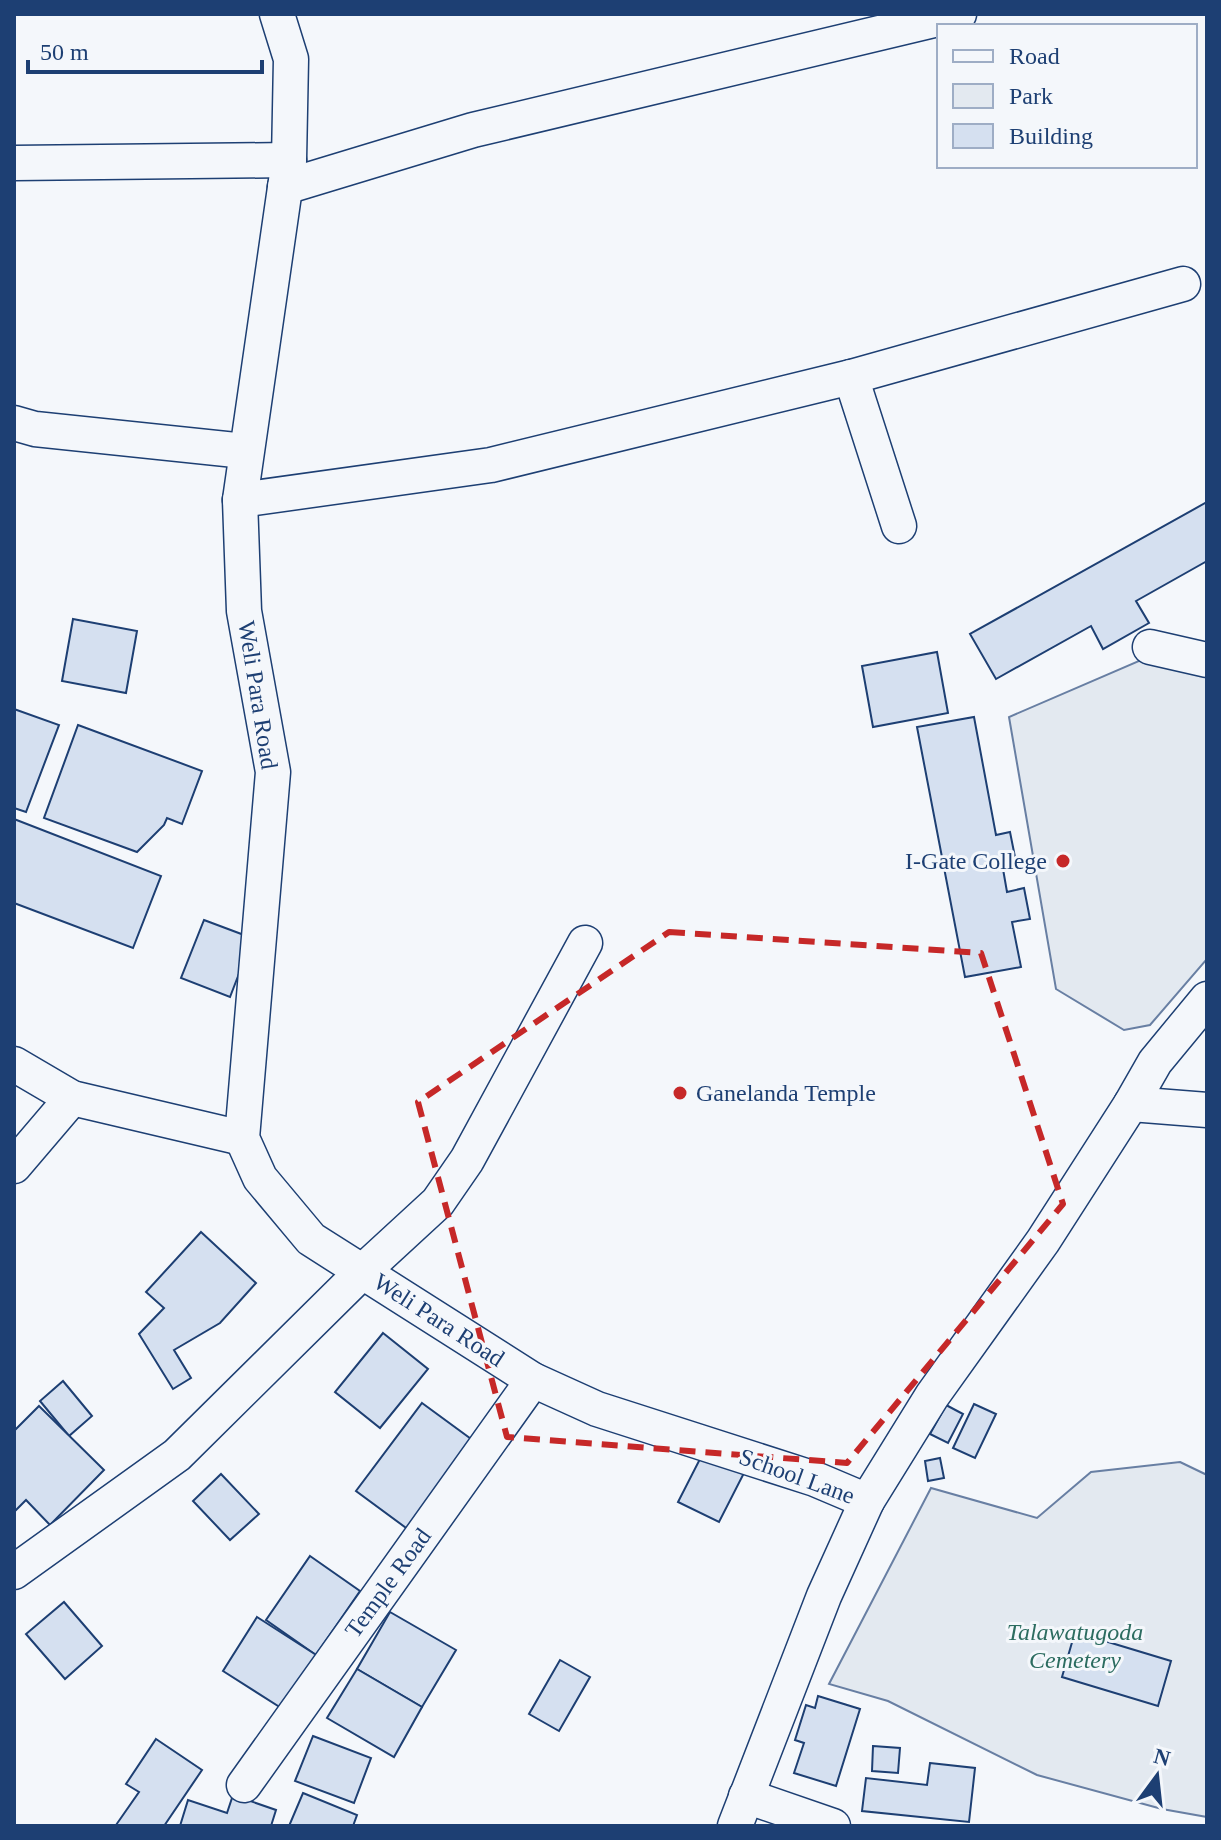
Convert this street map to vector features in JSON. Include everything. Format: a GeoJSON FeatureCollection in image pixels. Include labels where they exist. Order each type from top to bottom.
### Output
{"type":"FeatureCollection","features":[{"type":"Feature","properties":{"kind":"street","name":"Weli Para Road"},"geometry":{"type":"LineString","coordinates":[[277,14],[291,59],[287,173],[240,500],[244,611],[273,772],[242,1138],[260,1178],[311,1239],[533,1380]]}},
{"type":"Feature","properties":{"kind":"street"},"geometry":{"type":"LineString","coordinates":[[14,163],[287,173],[959,14]]}},
{"type":"Feature","properties":{"kind":"street"},"geometry":{"type":"LineString","coordinates":[[240,500],[491,465],[851,377],[1183,284]]}},
{"type":"Feature","properties":{"kind":"street"},"geometry":{"type":"LineString","coordinates":[[851,377],[899,526]]}},
{"type":"Feature","properties":{"kind":"street"},"geometry":{"type":"LineString","coordinates":[[14,423],[35,429],[245,451]]}},
{"type":"Feature","properties":{"kind":"street"},"geometry":{"type":"LineString","coordinates":[[1150,647],[1207,660]]}},
{"type":"Feature","properties":{"kind":"street"},"geometry":{"type":"LineString","coordinates":[[14,1572],[177,1455],[363,1271],[438,1202],[467,1160],[585,943]]}},
{"type":"Feature","properties":{"kind":"street"},"geometry":{"type":"LineString","coordinates":[[867,1501],[932,1396],[1043,1241],[1155,1062],[1207,999]]}},
{"type":"Feature","properties":{"kind":"street"},"geometry":{"type":"LineString","coordinates":[[14,1064],[72,1098],[242,1138]]}},
{"type":"Feature","properties":{"kind":"street"},"geometry":{"type":"LineString","coordinates":[[14,1166],[72,1098]]}},
{"type":"Feature","properties":{"kind":"street"},"geometry":{"type":"LineString","coordinates":[[1131,1104],[1207,1110]]}},
{"type":"Feature","properties":{"kind":"street","name":"School Lane"},"geometry":{"type":"LineString","coordinates":[[533,1380],[597,1409],[815,1479],[867,1501],[824,1596],[740,1811]]}},
{"type":"Feature","properties":{"kind":"street","name":"Temple Road"},"geometry":{"type":"LineString","coordinates":[[244,1785],[533,1380]]}},
{"type":"Feature","properties":{"kind":"street"},"geometry":{"type":"LineString","coordinates":[[740,1811],[833,1826]]}},
{"type":"Feature","properties":{"kind":"highlighted area"},"geometry":{"type":"Polygon","coordinates":[[[669,932],[981,953],[1063,1204],[847,1463],[507,1437],[418,1102],[669,932]]]}},
{"type":"Feature","properties":{"kind":"green space"},"geometry":{"type":"Polygon","coordinates":[[[1155,654],[1207,670],[1207,959],[1150,1025],[1124,1030],[1056,989],[1009,717],[1155,654]]]}},
{"type":"Feature","properties":{"kind":"green space","name":"Talawatugoda Cemetery"},"geometry":{"type":"Polygon","coordinates":[[[1180,1462],[1207,1475],[1207,1817],[1162,1809],[1037,1775],[888,1701],[829,1684],[931,1488],[1037,1518],[1091,1472],[1180,1462]]]}},
{"type":"Feature","properties":{"kind":"building"},"geometry":{"type":"Polygon","coordinates":[[[1207,502],[1207,561],[1136,601],[1149,623],[1103,649],[1091,626],[996,679],[970,634],[1207,502]]]}},
{"type":"Feature","properties":{"kind":"building"},"geometry":{"type":"Polygon","coordinates":[[[73,619],[137,631],[126,693],[62,681],[73,619]]]}},
{"type":"Feature","properties":{"kind":"building"},"geometry":{"type":"Polygon","coordinates":[[[937,652],[948,713],[873,727],[862,666],[937,652]]]}},
{"type":"Feature","properties":{"kind":"building"},"geometry":{"type":"Polygon","coordinates":[[[14,709],[59,725],[26,812],[14,808],[14,709]]]}},
{"type":"Feature","properties":{"kind":"building"},"geometry":{"type":"Polygon","coordinates":[[[974,717],[996,835],[1010,832],[1017,867],[1003,869],[1007,892],[1024,888],[1030,919],[1012,922],[1021,967],[965,977],[917,727],[974,717]]]}},
{"type":"Feature","properties":{"kind":"building"},"geometry":{"type":"Polygon","coordinates":[[[78,725],[202,771],[182,824],[167,818],[137,852],[44,818],[78,725]]]}},
{"type":"Feature","properties":{"kind":"building"},"geometry":{"type":"Polygon","coordinates":[[[14,819],[161,876],[133,948],[14,903],[14,819]]]}},
{"type":"Feature","properties":{"kind":"building"},"geometry":{"type":"Polygon","coordinates":[[[204,920],[244,935],[240,971],[230,997],[181,978],[204,920]]]}},
{"type":"Feature","properties":{"kind":"building"},"geometry":{"type":"Polygon","coordinates":[[[201,1232],[256,1283],[220,1323],[174,1350],[191,1378],[173,1389],[139,1334],[164,1308],[146,1292],[201,1232]]]}},
{"type":"Feature","properties":{"kind":"building"},"geometry":{"type":"Polygon","coordinates":[[[383,1333],[428,1369],[380,1428],[335,1392],[383,1333]]]}},
{"type":"Feature","properties":{"kind":"building"},"geometry":{"type":"Polygon","coordinates":[[[63,1381],[92,1416],[69,1436],[40,1401],[63,1381]]]}},
{"type":"Feature","properties":{"kind":"building"},"geometry":{"type":"Polygon","coordinates":[[[422,1403],[482,1447],[417,1536],[356,1491],[422,1403]]]}},
{"type":"Feature","properties":{"kind":"building"},"geometry":{"type":"Polygon","coordinates":[[[974,1404],[996,1414],[975,1458],[953,1448],[974,1404]]]}},
{"type":"Feature","properties":{"kind":"building"},"geometry":{"type":"Polygon","coordinates":[[[946,1405],[963,1414],[948,1443],[930,1434],[946,1405]]]}},
{"type":"Feature","properties":{"kind":"building"},"geometry":{"type":"Polygon","coordinates":[[[39,1406],[104,1470],[50,1525],[26,1500],[14,1512],[14,1431],[39,1406]]]}},
{"type":"Feature","properties":{"kind":"building"},"geometry":{"type":"Polygon","coordinates":[[[703,1453],[744,1473],[719,1522],[678,1502],[703,1453]]]}},
{"type":"Feature","properties":{"kind":"building"},"geometry":{"type":"Polygon","coordinates":[[[940,1458],[944,1478],[928,1481],[925,1461],[940,1458]]]}},
{"type":"Feature","properties":{"kind":"building"},"geometry":{"type":"Polygon","coordinates":[[[221,1474],[259,1514],[230,1540],[193,1501],[221,1474]]]}},
{"type":"Feature","properties":{"kind":"building"},"geometry":{"type":"Polygon","coordinates":[[[310,1556],[360,1591],[316,1655],[266,1620],[310,1556]]]}},
{"type":"Feature","properties":{"kind":"building"},"geometry":{"type":"Polygon","coordinates":[[[64,1602],[102,1646],[65,1679],[26,1634],[64,1602]]]}},
{"type":"Feature","properties":{"kind":"building"},"geometry":{"type":"Polygon","coordinates":[[[390,1612],[456,1650],[422,1707],[357,1669],[390,1612]]]}},
{"type":"Feature","properties":{"kind":"building"},"geometry":{"type":"Polygon","coordinates":[[[257,1617],[324,1660],[289,1713],[223,1671],[257,1617]]]}},
{"type":"Feature","properties":{"kind":"building"},"geometry":{"type":"Polygon","coordinates":[[[1075,1632],[1171,1661],[1158,1706],[1062,1677],[1075,1632]]]}},
{"type":"Feature","properties":{"kind":"building"},"geometry":{"type":"Polygon","coordinates":[[[560,1660],[590,1677],[559,1731],[529,1714],[560,1660]]]}},
{"type":"Feature","properties":{"kind":"building"},"geometry":{"type":"Polygon","coordinates":[[[357,1669],[422,1707],[394,1757],[327,1718],[357,1669]]]}},
{"type":"Feature","properties":{"kind":"building"},"geometry":{"type":"Polygon","coordinates":[[[818,1696],[860,1709],[836,1786],[794,1773],[804,1743],[795,1740],[806,1705],[815,1708],[818,1696]]]}},
{"type":"Feature","properties":{"kind":"building"},"geometry":{"type":"Polygon","coordinates":[[[313,1736],[371,1758],[354,1803],[295,1781],[313,1736]]]}},
{"type":"Feature","properties":{"kind":"building"},"geometry":{"type":"Polygon","coordinates":[[[156,1739],[202,1770],[164,1826],[118,1826],[139,1792],[126,1784],[156,1739]]]}},
{"type":"Feature","properties":{"kind":"building"},"geometry":{"type":"Polygon","coordinates":[[[873,1746],[900,1748],[898,1773],[872,1771],[873,1746]]]}},
{"type":"Feature","properties":{"kind":"building"},"geometry":{"type":"Polygon","coordinates":[[[930,1763],[975,1768],[969,1822],[862,1811],[866,1778],[927,1785],[930,1763]]]}},
{"type":"Feature","properties":{"kind":"building"},"geometry":{"type":"Polygon","coordinates":[[[303,1793],[357,1815],[353,1826],[289,1826],[303,1793]]]}},
{"type":"Feature","properties":{"kind":"building"},"geometry":{"type":"Polygon","coordinates":[[[233,1795],[276,1810],[271,1826],[180,1826],[188,1800],[227,1813],[233,1795]]]}},
{"type":"Feature","properties":{"kind":"place","name":"I-Gate College"},"geometry":{"type":"Point","coordinates":[1063,861]}},
{"type":"Feature","properties":{"kind":"place","name":"Ganelanda Temple"},"geometry":{"type":"Point","coordinates":[680,1093]}}]}
